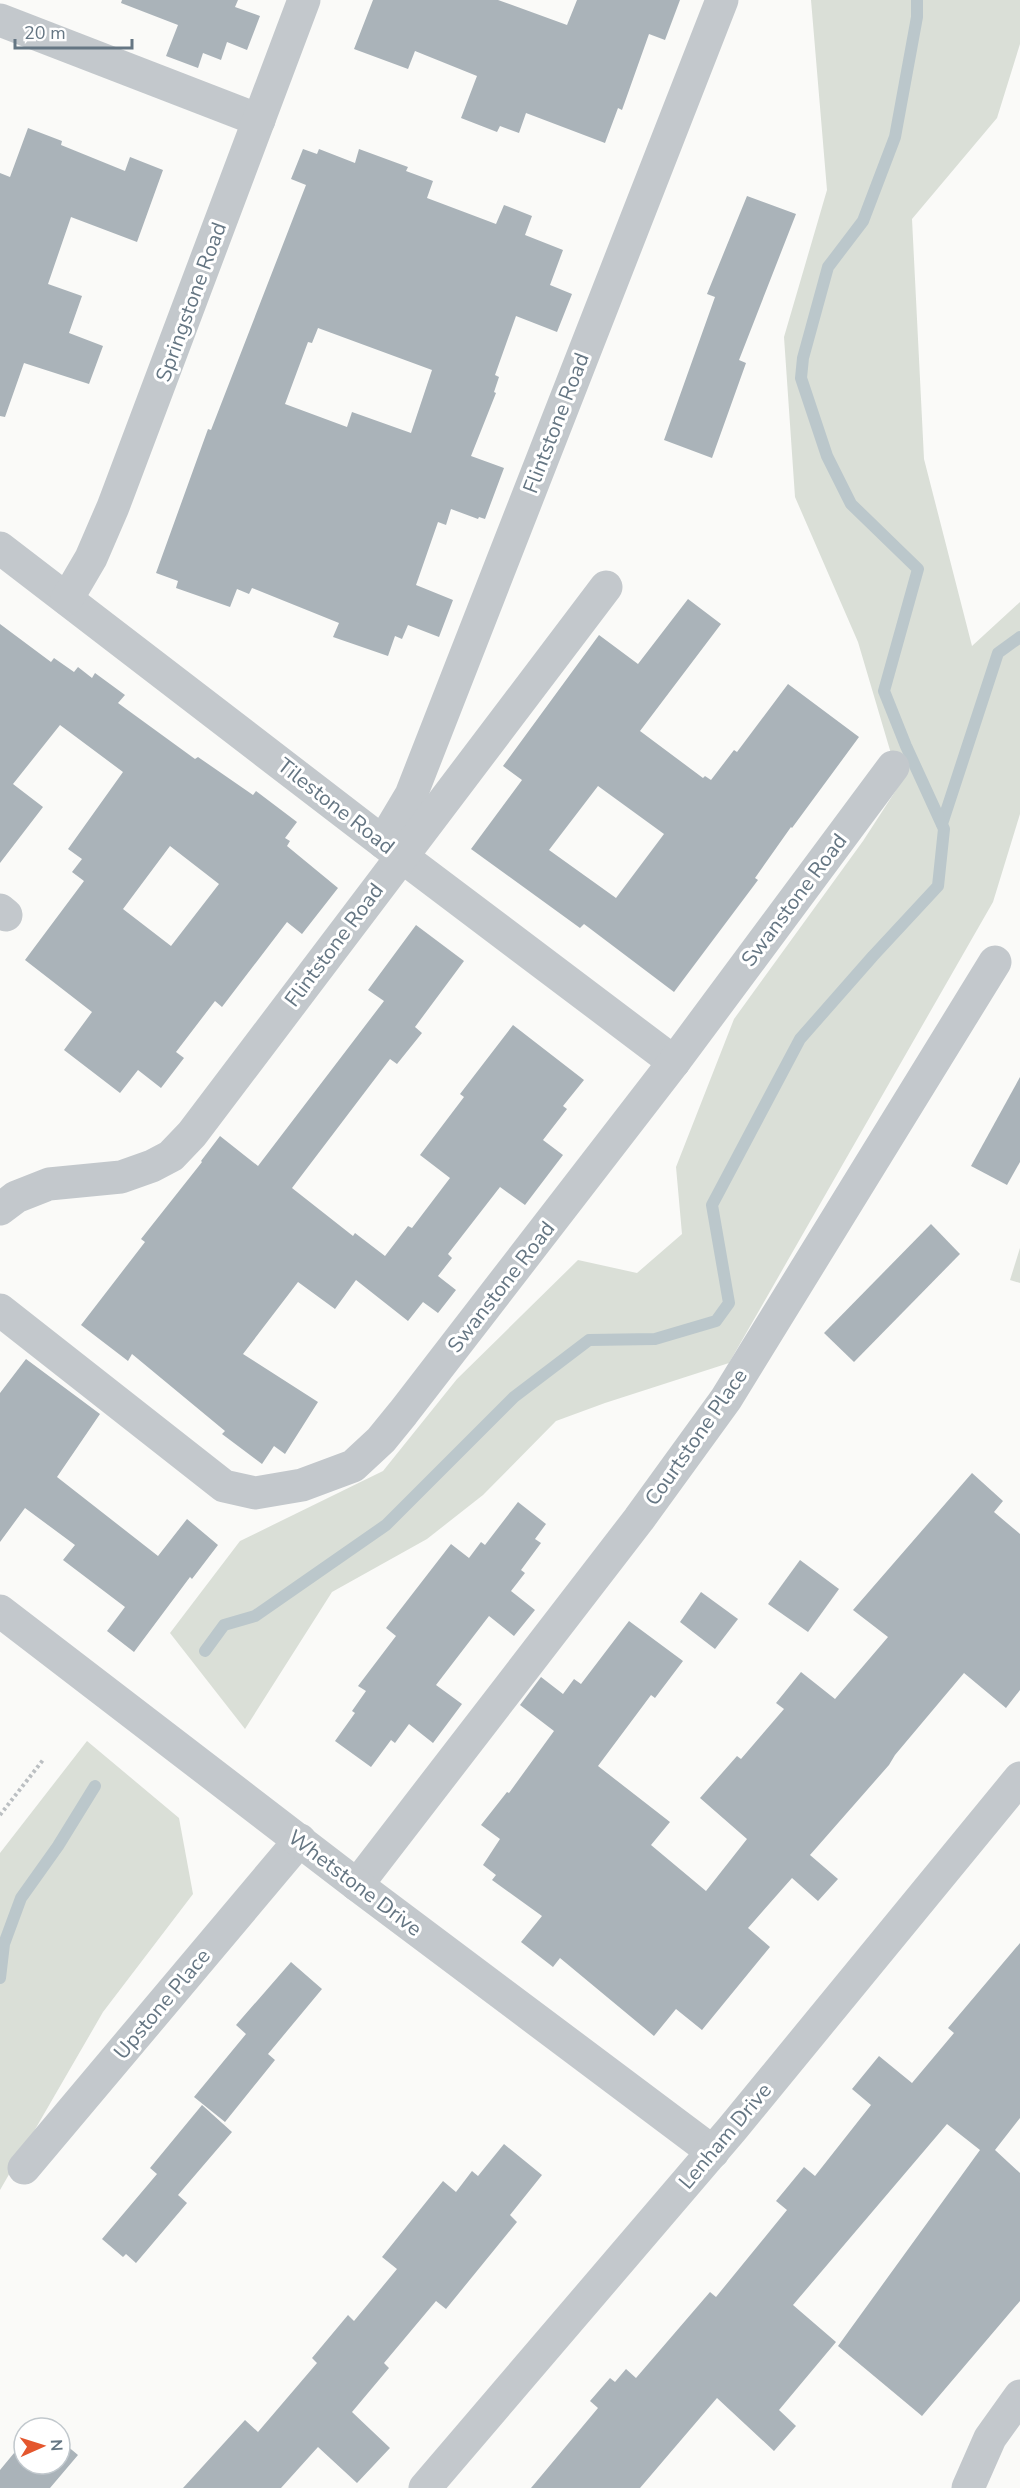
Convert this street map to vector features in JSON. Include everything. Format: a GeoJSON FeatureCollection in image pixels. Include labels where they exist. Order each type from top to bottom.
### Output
{"type":"FeatureCollection","features":[{"type":"Feature","properties":{"kind":"street","name":"Springstone Road"},"geometry":{"type":"LineString","coordinates":[[67,599],[91,558],[113,507],[304,0]]}},
{"type":"Feature","properties":{"kind":"street","name":"Flintstone Road"},"geometry":{"type":"LineString","coordinates":[[392,849],[411,795],[722,0]]}},
{"type":"Feature","properties":{"kind":"street"},"geometry":{"type":"LineString","coordinates":[[0,21],[259,120]]}},
{"type":"Feature","properties":{"kind":"street","name":"Tilestone Road"},"geometry":{"type":"LineString","coordinates":[[0,548],[674,1062]]}},
{"type":"Feature","properties":{"kind":"street","name":"Flintstone Road"},"geometry":{"type":"LineString","coordinates":[[0,1209],[16,1197],[49,1184],[121,1177],[171,1156],[205,1117],[392,849],[606,586]]}},
{"type":"Feature","properties":{"kind":"street","name":"Swanstone Road"},"geometry":{"type":"LineString","coordinates":[[0,1310],[224,1486],[255,1492],[312,1481],[353,1466],[381,1440],[674,1062],[893,767]]}},
{"type":"Feature","properties":{"kind":"street","name":"Courtstone Place"},"geometry":{"type":"LineString","coordinates":[[357,1885],[639,1519],[726,1399],[995,962]]}},
{"type":"Feature","properties":{"kind":"street","name":"Whetstone Drive"},"geometry":{"type":"LineString","coordinates":[[0,1611],[357,1885],[712,2152]]}},
{"type":"Feature","properties":{"kind":"street","name":"Lenham Drive"},"geometry":{"type":"LineString","coordinates":[[425,2488],[712,2152],[1020,1779]]}},
{"type":"Feature","properties":{"kind":"street","name":"Upstone Place"},"geometry":{"type":"LineString","coordinates":[[24,2168],[300,1840]]}},
{"type":"Feature","properties":{"kind":"street"},"geometry":{"type":"LineString","coordinates":[[968,2488],[990,2438],[1020,2396]]}},
{"type":"Feature","properties":{"kind":"path"},"geometry":{"type":"LineString","coordinates":[[0,1815],[43,1760]]}},
{"type":"Feature","properties":{"kind":"shaded area"},"geometry":{"type":"Polygon","coordinates":[[[811,0],[1020,0],[1020,44],[997,118],[912,219],[924,459],[972,646],[1020,602],[1020,814],[993,902],[729,1363],[556,1421],[483,1495],[427,1539],[332,1592],[245,1729],[170,1633],[240,1541],[383,1471],[457,1379],[578,1260],[637,1273],[682,1234],[676,1167],[734,1019],[863,841],[900,784],[858,642],[795,497],[784,337],[827,190],[811,0]]]}},
{"type":"Feature","properties":{"kind":"shaded area"},"geometry":{"type":"Polygon","coordinates":[[[1020,1248],[1020,1283],[1010,1280],[1020,1248]]]}},
{"type":"Feature","properties":{"kind":"shaded area"},"geometry":{"type":"Polygon","coordinates":[[[87,1741],[179,1818],[193,1894],[103,2012],[0,2190],[0,1853],[87,1741]]]}},
{"type":"Feature","properties":{"kind":"building"},"geometry":{"type":"Polygon","coordinates":[[[122,0],[238,0],[235,7],[260,16],[247,50],[227,42],[221,60],[203,53],[198,68],[166,56],[178,25],[121,3],[122,0]]]}},
{"type":"Feature","properties":{"kind":"building"},"geometry":{"type":"Polygon","coordinates":[[[373,0],[498,0],[567,25],[577,0],[680,0],[665,40],[649,34],[622,110],[618,108],[605,143],[526,113],[519,133],[500,126],[497,132],[461,118],[477,76],[415,51],[408,69],[354,49],[373,0]]]}},
{"type":"Feature","properties":{"kind":"building"},"geometry":{"type":"Polygon","coordinates":[[[28,128],[62,141],[61,145],[125,171],[130,157],[163,170],[137,242],[71,217],[48,284],[82,296],[69,333],[103,346],[89,384],[24,363],[5,417],[0,416],[0,173],[10,177],[28,128]]]}},
{"type":"Feature","properties":{"kind":"building"},"geometry":{"type":"Polygon","coordinates":[[[303,149],[317,154],[319,149],[355,163],[359,149],[408,167],[406,171],[433,181],[427,198],[496,224],[504,205],[532,216],[525,235],[563,250],[550,285],[572,294],[557,332],[516,316],[495,375],[499,377],[494,392],[496,393],[471,456],[504,468],[485,519],[479,517],[478,519],[451,509],[446,525],[438,522],[416,585],[453,600],[439,637],[408,625],[402,639],[395,636],[388,656],[333,637],[339,623],[252,588],[249,594],[237,589],[230,607],[176,588],[178,581],[156,573],[208,429],[211,430],[306,185],[291,179],[303,149]],[[318,328],[312,343],[308,342],[285,404],[347,427],[352,412],[411,433],[432,370],[318,328]]]}},
{"type":"Feature","properties":{"kind":"building"},"geometry":{"type":"Polygon","coordinates":[[[747,196],[796,214],[739,360],[746,363],[712,458],[664,440],[715,297],[707,294],[747,196]]]}},
{"type":"Feature","properties":{"kind":"building"},"geometry":{"type":"Polygon","coordinates":[[[688,599],[721,624],[640,731],[703,778],[705,776],[711,780],[734,750],[737,752],[788,684],[859,737],[791,827],[755,878],[758,880],[674,992],[584,924],[580,928],[471,849],[522,780],[503,766],[599,635],[638,664],[688,599]],[[598,786],[549,850],[616,898],[664,834],[598,786]]]}},
{"type":"Feature","properties":{"kind":"building"},"geometry":{"type":"Polygon","coordinates":[[[0,624],[51,662],[54,658],[74,672],[78,667],[92,678],[95,673],[125,695],[118,703],[195,759],[198,757],[253,795],[256,791],[297,822],[285,838],[290,841],[287,846],[338,888],[302,934],[287,922],[222,1007],[215,1001],[176,1052],[184,1058],[161,1088],[138,1070],[120,1093],[64,1050],[92,1012],[25,960],[84,881],[72,872],[82,859],[68,849],[123,772],[60,725],[13,784],[43,807],[0,863],[0,624]],[[170,846],[123,909],[171,946],[219,884],[170,846]]]}},
{"type":"Feature","properties":{"kind":"building"},"geometry":{"type":"Polygon","coordinates":[[[416,925],[464,961],[415,1027],[422,1033],[397,1064],[390,1059],[292,1188],[353,1236],[355,1233],[385,1256],[408,1226],[412,1228],[450,1178],[420,1155],[464,1097],[460,1094],[513,1025],[584,1080],[563,1106],[567,1109],[543,1140],[563,1155],[525,1205],[500,1187],[448,1254],[452,1258],[438,1276],[456,1290],[438,1313],[423,1302],[408,1321],[356,1280],[335,1309],[298,1282],[243,1354],[318,1402],[285,1454],[274,1446],[262,1464],[222,1434],[225,1431],[132,1354],[128,1361],[81,1325],[145,1242],[141,1239],[220,1136],[258,1166],[384,1001],[368,990],[416,925]]]}},
{"type":"Feature","properties":{"kind":"building"},"geometry":{"type":"Polygon","coordinates":[[[1020,1077],[1020,1162],[1007,1185],[971,1166],[1020,1077]]]}},
{"type":"Feature","properties":{"kind":"building"},"geometry":{"type":"Polygon","coordinates":[[[931,1224],[960,1254],[854,1362],[824,1333],[931,1224]]]}},
{"type":"Feature","properties":{"kind":"building"},"geometry":{"type":"Polygon","coordinates":[[[26,1359],[100,1414],[57,1477],[158,1556],[187,1519],[218,1545],[192,1579],[190,1577],[134,1652],[107,1631],[125,1607],[63,1560],[75,1545],[25,1508],[0,1542],[0,1393],[26,1359]]]}},
{"type":"Feature","properties":{"kind":"building"},"geometry":{"type":"Polygon","coordinates":[[[972,1473],[1003,1501],[994,1512],[1020,1534],[1020,1690],[1006,1708],[964,1673],[889,1765],[810,1855],[838,1879],[818,1901],[792,1878],[748,1928],[770,1947],[702,2030],[676,2009],[654,2036],[560,1958],[553,1967],[521,1942],[542,1916],[492,1880],[496,1875],[483,1865],[500,1839],[481,1825],[507,1792],[509,1793],[554,1731],[520,1705],[541,1677],[563,1694],[574,1679],[581,1684],[629,1621],[683,1661],[655,1698],[651,1695],[598,1766],[670,1822],[651,1845],[706,1891],[747,1839],[700,1798],[737,1756],[741,1759],[784,1709],[776,1703],[801,1672],[835,1699],[888,1637],[853,1610],[972,1473]]]}},
{"type":"Feature","properties":{"kind":"building"},"geometry":{"type":"Polygon","coordinates":[[[518,1502],[546,1524],[535,1539],[541,1543],[521,1570],[525,1573],[511,1591],[535,1610],[514,1636],[489,1616],[436,1685],[462,1704],[433,1743],[409,1724],[395,1743],[391,1740],[371,1767],[335,1741],[355,1713],[352,1711],[366,1691],[358,1686],[396,1636],[386,1628],[451,1544],[469,1558],[481,1542],[485,1545],[518,1502]]]}},
{"type":"Feature","properties":{"kind":"building"},"geometry":{"type":"Polygon","coordinates":[[[800,1560],[839,1589],[808,1632],[768,1604],[800,1560]]]}},
{"type":"Feature","properties":{"kind":"building"},"geometry":{"type":"Polygon","coordinates":[[[701,1592],[738,1619],[715,1649],[680,1622],[701,1592]]]}},
{"type":"Feature","properties":{"kind":"building"},"geometry":{"type":"Polygon","coordinates":[[[1020,1943],[1020,2118],[995,2150],[1020,2173],[1020,2301],[922,2416],[838,2346],[980,2150],[947,2124],[793,2305],[836,2342],[779,2410],[796,2426],[774,2451],[717,2398],[640,2488],[531,2488],[598,2408],[590,2401],[610,2378],[615,2382],[626,2369],[636,2378],[710,2292],[716,2297],[787,2210],[776,2201],[804,2167],[815,2176],[871,2105],[852,2089],[879,2056],[912,2083],[954,2033],[948,2028],[1020,1943]]]}},
{"type":"Feature","properties":{"kind":"building"},"geometry":{"type":"Polygon","coordinates":[[[291,1962],[322,1989],[268,2054],[275,2060],[225,2122],[194,2097],[246,2034],[236,2025],[291,1962]]]}},
{"type":"Feature","properties":{"kind":"building"},"geometry":{"type":"Polygon","coordinates":[[[202,2105],[232,2132],[178,2195],[187,2203],[136,2263],[126,2254],[123,2257],[102,2239],[157,2174],[150,2168],[202,2105]]]}},
{"type":"Feature","properties":{"kind":"building"},"geometry":{"type":"Polygon","coordinates":[[[504,2144],[542,2175],[510,2215],[517,2222],[446,2309],[436,2301],[384,2363],[389,2368],[352,2412],[390,2448],[357,2483],[318,2447],[281,2488],[183,2488],[245,2420],[258,2432],[317,2363],[312,2358],[348,2315],[354,2321],[397,2269],[382,2257],[443,2181],[456,2192],[472,2171],[478,2176],[504,2144]]]}},
{"type":"Feature","properties":{"kind":"building"},"geometry":{"type":"Polygon","coordinates":[[[72,2450],[78,2455],[72,2462],[72,2450]]]}},
{"type":"Feature","properties":{"kind":"building"},"geometry":{"type":"Polygon","coordinates":[[[12,2456],[12,2476],[60,2476],[50,2488],[0,2488],[0,2470],[12,2456]]]}},
{"type":"Feature","properties":{"kind":"waterway"},"geometry":{"type":"LineString","coordinates":[[205,1651],[224,1625],[255,1616],[386,1525],[514,1397],[589,1340],[655,1339],[716,1321],[729,1303],[712,1205],[800,1039],[938,886],[944,829],[884,691],[918,569],[851,504],[827,456],[801,378],[803,358],[828,267],[863,221],[895,137],[917,17],[917,0]]}},
{"type":"Feature","properties":{"kind":"waterway"},"geometry":{"type":"LineString","coordinates":[[942,824],[998,653],[1020,637]]}},
{"type":"Feature","properties":{"kind":"waterway"},"geometry":{"type":"LineString","coordinates":[[0,1978],[4,1944],[21,1898],[58,1846],[95,1786]]}}]}
